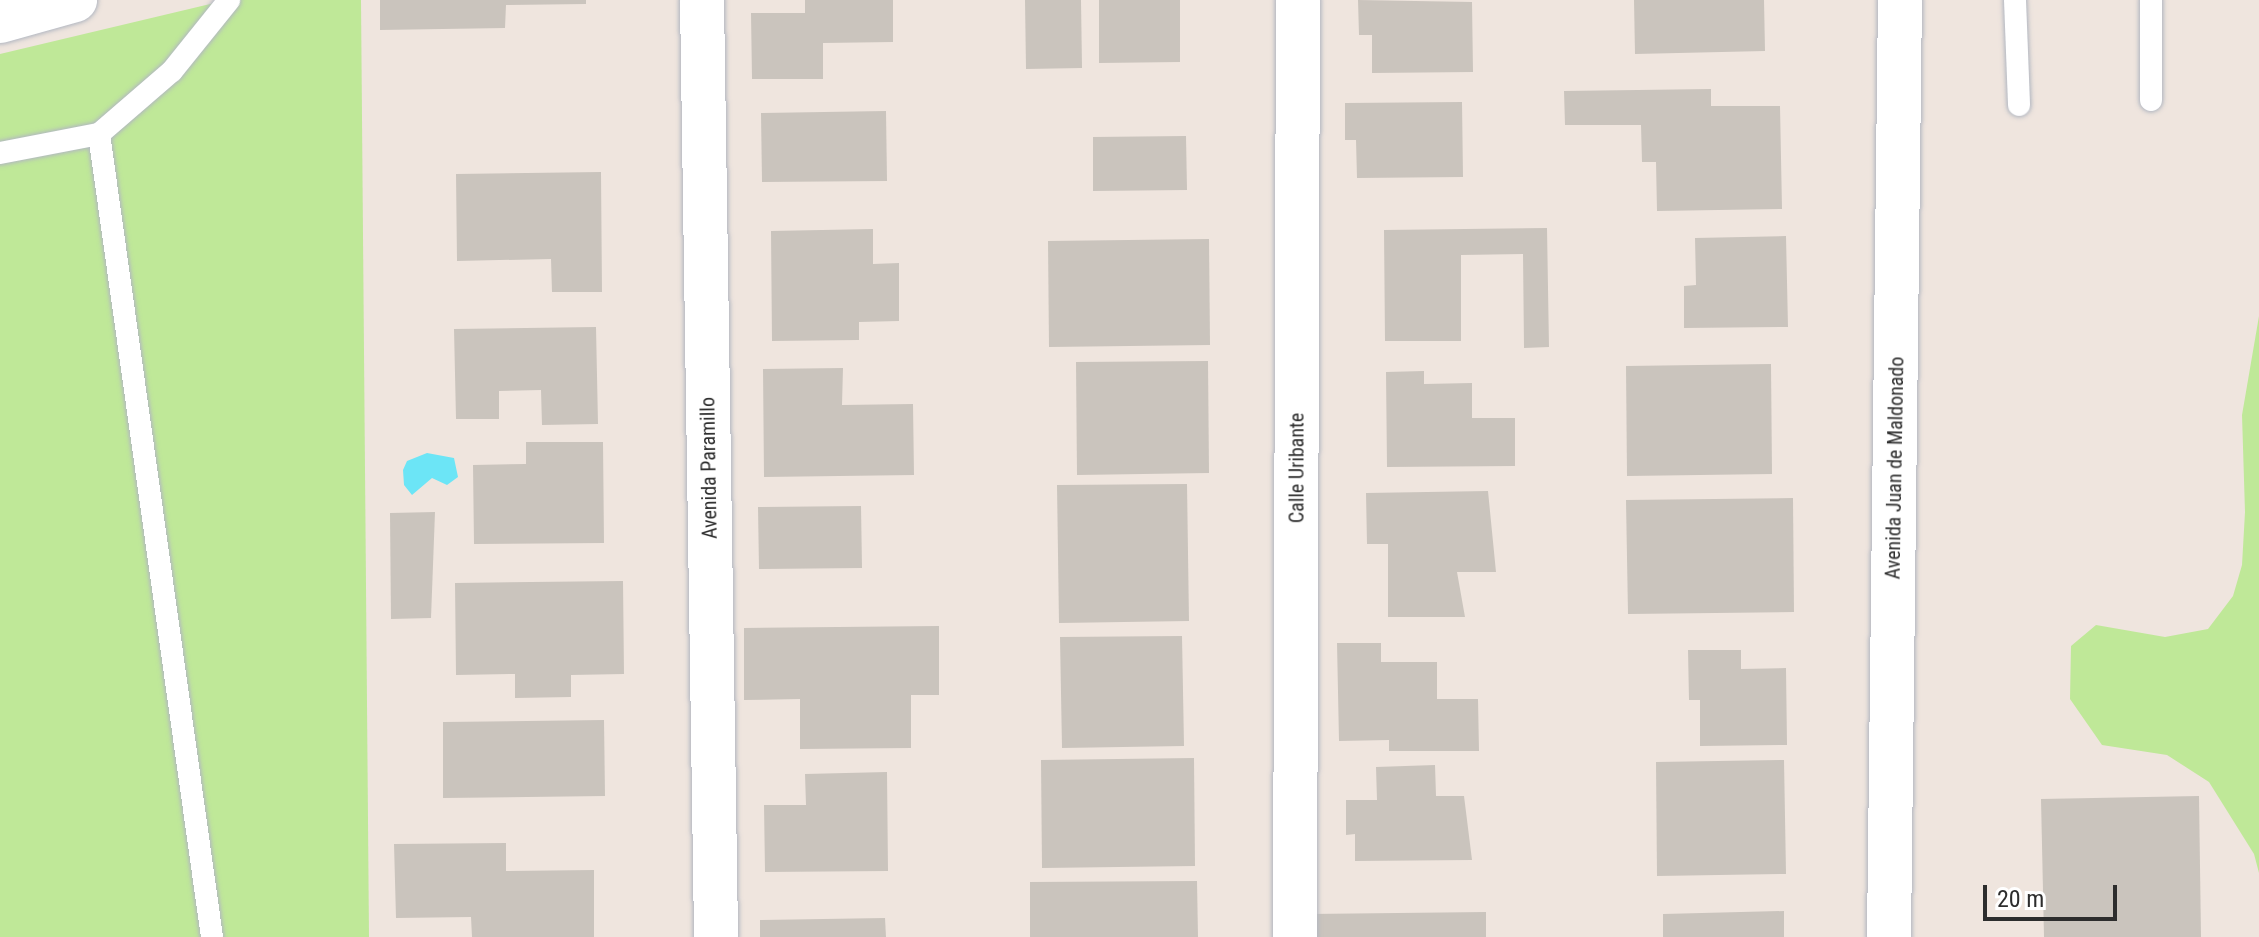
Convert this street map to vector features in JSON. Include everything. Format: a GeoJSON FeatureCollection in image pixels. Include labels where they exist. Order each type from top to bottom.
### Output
{"type":"FeatureCollection","features":[{"type":"Feature","properties":{"kind":"street"},"geometry":{"type":"LineString","coordinates":[[0,21],[75,0]]}},
{"type":"Feature","properties":{"kind":"street","name":"Avenida Paramillo"},"geometry":{"type":"LineString","coordinates":[[702,0],[716,937]]}},
{"type":"Feature","properties":{"kind":"street","name":"Calle Uribante"},"geometry":{"type":"LineString","coordinates":[[1295,937],[1298,0]]}},
{"type":"Feature","properties":{"kind":"street","name":"Avenida Juan de Maldonado"},"geometry":{"type":"LineString","coordinates":[[1889,937],[1900,0]]}},
{"type":"Feature","properties":{"kind":"lane"},"geometry":{"type":"LineString","coordinates":[[0,153],[99,134],[172,71],[229,0]]}},
{"type":"Feature","properties":{"kind":"lane"},"geometry":{"type":"LineString","coordinates":[[2015,0],[2019,105]]}},
{"type":"Feature","properties":{"kind":"lane"},"geometry":{"type":"LineString","coordinates":[[2151,0],[2151,100]]}},
{"type":"Feature","properties":{"kind":"lane"},"geometry":{"type":"LineString","coordinates":[[99,134],[212,937]]}},
{"type":"Feature","properties":{"kind":"green space"},"geometry":{"type":"Polygon","coordinates":[[[227,0],[361,0],[369,937],[0,937],[0,54],[227,0]]]}},
{"type":"Feature","properties":{"kind":"green space"},"geometry":{"type":"Polygon","coordinates":[[[2259,316],[2259,873],[2254,854],[2209,782],[2167,755],[2102,745],[2070,699],[2071,646],[2096,625],[2165,637],[2208,629],[2233,596],[2242,565],[2245,512],[2242,415],[2259,316]]]}},
{"type":"Feature","properties":{"kind":"water"},"geometry":{"type":"Polygon","coordinates":[[[427,453],[454,458],[458,477],[447,485],[432,478],[412,495],[404,485],[403,470],[407,461],[427,453]]]}},
{"type":"Feature","properties":{"kind":"building"},"geometry":{"type":"Polygon","coordinates":[[[380,0],[586,0],[586,4],[506,5],[505,28],[380,30],[380,0]]]}},
{"type":"Feature","properties":{"kind":"building"},"geometry":{"type":"Polygon","coordinates":[[[805,0],[893,0],[893,42],[823,43],[823,79],[752,79],[751,13],[805,13],[805,0]]]}},
{"type":"Feature","properties":{"kind":"building"},"geometry":{"type":"Polygon","coordinates":[[[1025,0],[1081,0],[1082,68],[1026,69],[1025,0]]]}},
{"type":"Feature","properties":{"kind":"building"},"geometry":{"type":"Polygon","coordinates":[[[1099,0],[1180,0],[1180,62],[1099,63],[1099,0]]]}},
{"type":"Feature","properties":{"kind":"building"},"geometry":{"type":"Polygon","coordinates":[[[1358,0],[1472,2],[1473,72],[1372,73],[1372,35],[1359,35],[1358,0]]]}},
{"type":"Feature","properties":{"kind":"building"},"geometry":{"type":"Polygon","coordinates":[[[1634,0],[1764,0],[1765,51],[1635,54],[1634,0]]]}},
{"type":"Feature","properties":{"kind":"building"},"geometry":{"type":"Polygon","coordinates":[[[1711,89],[1711,106],[1780,106],[1782,209],[1657,211],[1656,162],[1642,162],[1641,125],[1565,125],[1564,91],[1711,89]]]}},
{"type":"Feature","properties":{"kind":"building"},"geometry":{"type":"Polygon","coordinates":[[[1462,102],[1463,177],[1357,178],[1356,140],[1345,140],[1345,103],[1462,102]]]}},
{"type":"Feature","properties":{"kind":"building"},"geometry":{"type":"Polygon","coordinates":[[[886,111],[887,181],[762,182],[761,113],[886,111]]]}},
{"type":"Feature","properties":{"kind":"building"},"geometry":{"type":"Polygon","coordinates":[[[1186,136],[1187,190],[1093,191],[1093,137],[1186,136]]]}},
{"type":"Feature","properties":{"kind":"building"},"geometry":{"type":"Polygon","coordinates":[[[601,172],[602,292],[552,292],[551,259],[457,261],[456,174],[601,172]]]}},
{"type":"Feature","properties":{"kind":"building"},"geometry":{"type":"Polygon","coordinates":[[[1547,228],[1549,347],[1524,348],[1523,254],[1461,255],[1461,341],[1385,341],[1384,230],[1547,228]]]}},
{"type":"Feature","properties":{"kind":"building"},"geometry":{"type":"Polygon","coordinates":[[[873,229],[873,264],[899,263],[899,321],[859,322],[859,340],[772,341],[771,231],[873,229]]]}},
{"type":"Feature","properties":{"kind":"building"},"geometry":{"type":"Polygon","coordinates":[[[1786,236],[1788,327],[1684,328],[1684,286],[1696,285],[1695,238],[1786,236]]]}},
{"type":"Feature","properties":{"kind":"building"},"geometry":{"type":"Polygon","coordinates":[[[1209,239],[1210,345],[1049,347],[1048,241],[1209,239]]]}},
{"type":"Feature","properties":{"kind":"building"},"geometry":{"type":"Polygon","coordinates":[[[596,327],[598,424],[542,425],[541,390],[499,391],[499,419],[456,419],[454,329],[596,327]]]}},
{"type":"Feature","properties":{"kind":"building"},"geometry":{"type":"Polygon","coordinates":[[[1208,361],[1209,473],[1077,475],[1076,362],[1208,361]]]}},
{"type":"Feature","properties":{"kind":"building"},"geometry":{"type":"Polygon","coordinates":[[[1771,364],[1772,474],[1627,476],[1626,366],[1771,364]]]}},
{"type":"Feature","properties":{"kind":"building"},"geometry":{"type":"Polygon","coordinates":[[[843,368],[842,405],[913,404],[914,475],[764,477],[763,369],[843,368]]]}},
{"type":"Feature","properties":{"kind":"building"},"geometry":{"type":"Polygon","coordinates":[[[1424,371],[1424,384],[1472,383],[1472,418],[1515,418],[1515,466],[1387,467],[1386,372],[1424,371]]]}},
{"type":"Feature","properties":{"kind":"building"},"geometry":{"type":"Polygon","coordinates":[[[526,442],[603,442],[604,543],[474,544],[473,465],[526,464],[526,442]]]}},
{"type":"Feature","properties":{"kind":"building"},"geometry":{"type":"Polygon","coordinates":[[[1187,484],[1189,621],[1059,623],[1057,485],[1187,484]]]}},
{"type":"Feature","properties":{"kind":"building"},"geometry":{"type":"Polygon","coordinates":[[[1488,491],[1496,572],[1457,572],[1465,617],[1388,617],[1388,544],[1367,544],[1366,493],[1488,491]]]}},
{"type":"Feature","properties":{"kind":"building"},"geometry":{"type":"Polygon","coordinates":[[[1793,498],[1794,612],[1628,614],[1626,500],[1793,498]]]}},
{"type":"Feature","properties":{"kind":"building"},"geometry":{"type":"Polygon","coordinates":[[[861,506],[862,568],[759,569],[758,507],[861,506]]]}},
{"type":"Feature","properties":{"kind":"building"},"geometry":{"type":"Polygon","coordinates":[[[435,512],[431,618],[391,619],[390,513],[435,512]]]}},
{"type":"Feature","properties":{"kind":"building"},"geometry":{"type":"Polygon","coordinates":[[[623,581],[624,674],[571,675],[571,697],[515,698],[515,674],[456,675],[455,583],[623,581]]]}},
{"type":"Feature","properties":{"kind":"building"},"geometry":{"type":"Polygon","coordinates":[[[939,626],[939,695],[911,695],[911,748],[800,749],[800,699],[744,700],[744,628],[939,626]]]}},
{"type":"Feature","properties":{"kind":"building"},"geometry":{"type":"Polygon","coordinates":[[[1182,636],[1184,746],[1062,748],[1060,637],[1182,636]]]}},
{"type":"Feature","properties":{"kind":"building"},"geometry":{"type":"Polygon","coordinates":[[[1337,643],[1381,643],[1381,662],[1437,662],[1437,699],[1478,699],[1479,751],[1389,751],[1389,740],[1339,741],[1337,643]]]}},
{"type":"Feature","properties":{"kind":"building"},"geometry":{"type":"Polygon","coordinates":[[[1688,650],[1741,650],[1741,669],[1786,668],[1787,745],[1700,746],[1700,700],[1689,700],[1688,650]]]}},
{"type":"Feature","properties":{"kind":"building"},"geometry":{"type":"Polygon","coordinates":[[[604,720],[605,796],[443,798],[443,722],[604,720]]]}},
{"type":"Feature","properties":{"kind":"building"},"geometry":{"type":"Polygon","coordinates":[[[1194,758],[1195,866],[1042,868],[1041,760],[1194,758]]]}},
{"type":"Feature","properties":{"kind":"building"},"geometry":{"type":"Polygon","coordinates":[[[1784,760],[1786,874],[1657,876],[1656,762],[1784,760]]]}},
{"type":"Feature","properties":{"kind":"building"},"geometry":{"type":"Polygon","coordinates":[[[1435,765],[1436,796],[1464,796],[1472,860],[1355,861],[1355,834],[1346,835],[1346,800],[1377,800],[1376,767],[1435,765]]]}},
{"type":"Feature","properties":{"kind":"building"},"geometry":{"type":"Polygon","coordinates":[[[887,772],[888,871],[765,872],[764,805],[806,805],[805,774],[887,772]]]}},
{"type":"Feature","properties":{"kind":"building"},"geometry":{"type":"Polygon","coordinates":[[[2199,796],[2201,937],[2044,937],[2041,799],[2199,796]]]}},
{"type":"Feature","properties":{"kind":"building"},"geometry":{"type":"Polygon","coordinates":[[[506,843],[506,871],[594,870],[594,937],[472,937],[471,917],[396,918],[394,844],[506,843]]]}},
{"type":"Feature","properties":{"kind":"building"},"geometry":{"type":"Polygon","coordinates":[[[1197,881],[1198,937],[1030,937],[1030,882],[1197,881]]]}},
{"type":"Feature","properties":{"kind":"building"},"geometry":{"type":"Polygon","coordinates":[[[1784,911],[1784,937],[1663,937],[1663,914],[1784,911]]]}},
{"type":"Feature","properties":{"kind":"building"},"geometry":{"type":"Polygon","coordinates":[[[1486,912],[1486,937],[1309,937],[1309,914],[1486,912]]]}},
{"type":"Feature","properties":{"kind":"building"},"geometry":{"type":"Polygon","coordinates":[[[885,918],[886,937],[760,937],[760,920],[885,918]]]}}]}
